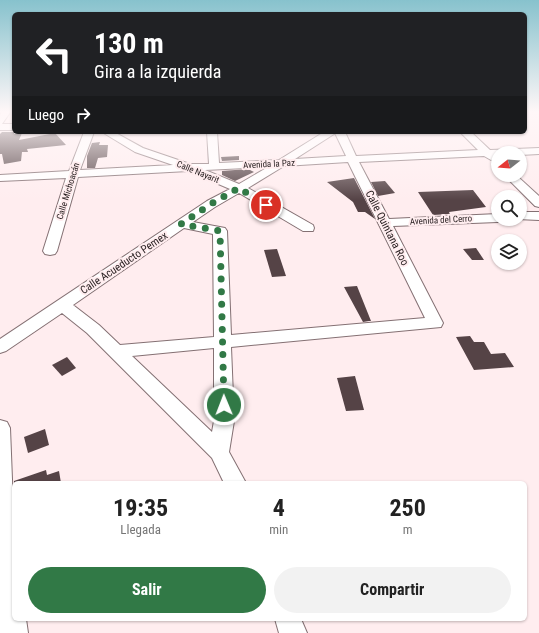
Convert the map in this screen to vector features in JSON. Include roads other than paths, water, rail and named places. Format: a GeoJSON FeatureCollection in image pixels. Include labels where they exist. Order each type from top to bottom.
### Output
{"type":"FeatureCollection","features":[{"type":"Feature","properties":{"kind":"street","name":"Calle Michoacán"},"geometry":{"type":"LineString","coordinates":[[50,250],[73,174],[86,141]]}},
{"type":"Feature","properties":{"kind":"street","name":"Calle Nayarit"},"geometry":{"type":"LineString","coordinates":[[122,141],[139,150],[190,168],[239,188],[308,228]]}},
{"type":"Feature","properties":{"kind":"street"},"geometry":{"type":"LineString","coordinates":[[213,141],[214,166]]}},
{"type":"Feature","properties":{"kind":"street","name":"Calle Acueducto Pemex"},"geometry":{"type":"LineString","coordinates":[[0,347],[211,204],[317,141]]}},
{"type":"Feature","properties":{"kind":"street","name":"Calle Quintana Roo"},"geometry":{"type":"LineString","coordinates":[[222,342],[435,323],[344,141]]}},
{"type":"Feature","properties":{"kind":"street"},"geometry":{"type":"LineString","coordinates":[[474,141],[491,157]]}},
{"type":"Feature","properties":{"kind":"street","name":"Avenida la Paz"},"geometry":{"type":"LineString","coordinates":[[0,178],[352,159],[539,151]]}},
{"type":"Feature","properties":{"kind":"street"},"geometry":{"type":"LineString","coordinates":[[517,182],[539,203]]}},
{"type":"Feature","properties":{"kind":"street"},"geometry":{"type":"LineString","coordinates":[[527,216],[539,216]]}},
{"type":"Feature","properties":{"kind":"street","name":"Avenida del Cerro"},"geometry":{"type":"LineString","coordinates":[[385,223],[491,218]]}},
{"type":"Feature","properties":{"kind":"street"},"geometry":{"type":"LineString","coordinates":[[181,224],[220,231],[224,421],[220,452]]}},
{"type":"Feature","properties":{"kind":"street"},"geometry":{"type":"LineString","coordinates":[[62,305],[93,329],[220,452],[234,481]]}},
{"type":"Feature","properties":{"kind":"street"},"geometry":{"type":"LineString","coordinates":[[116,351],[222,342]]}},
{"type":"Feature","properties":{"kind":"street"},"geometry":{"type":"LineString","coordinates":[[0,428],[5,529],[12,610]]}},
{"type":"Feature","properties":{"kind":"street"},"geometry":{"type":"LineString","coordinates":[[13,621],[14,633]]}},
{"type":"Feature","properties":{"kind":"street"},"geometry":{"type":"LineString","coordinates":[[289,621],[293,633]]}}]}
